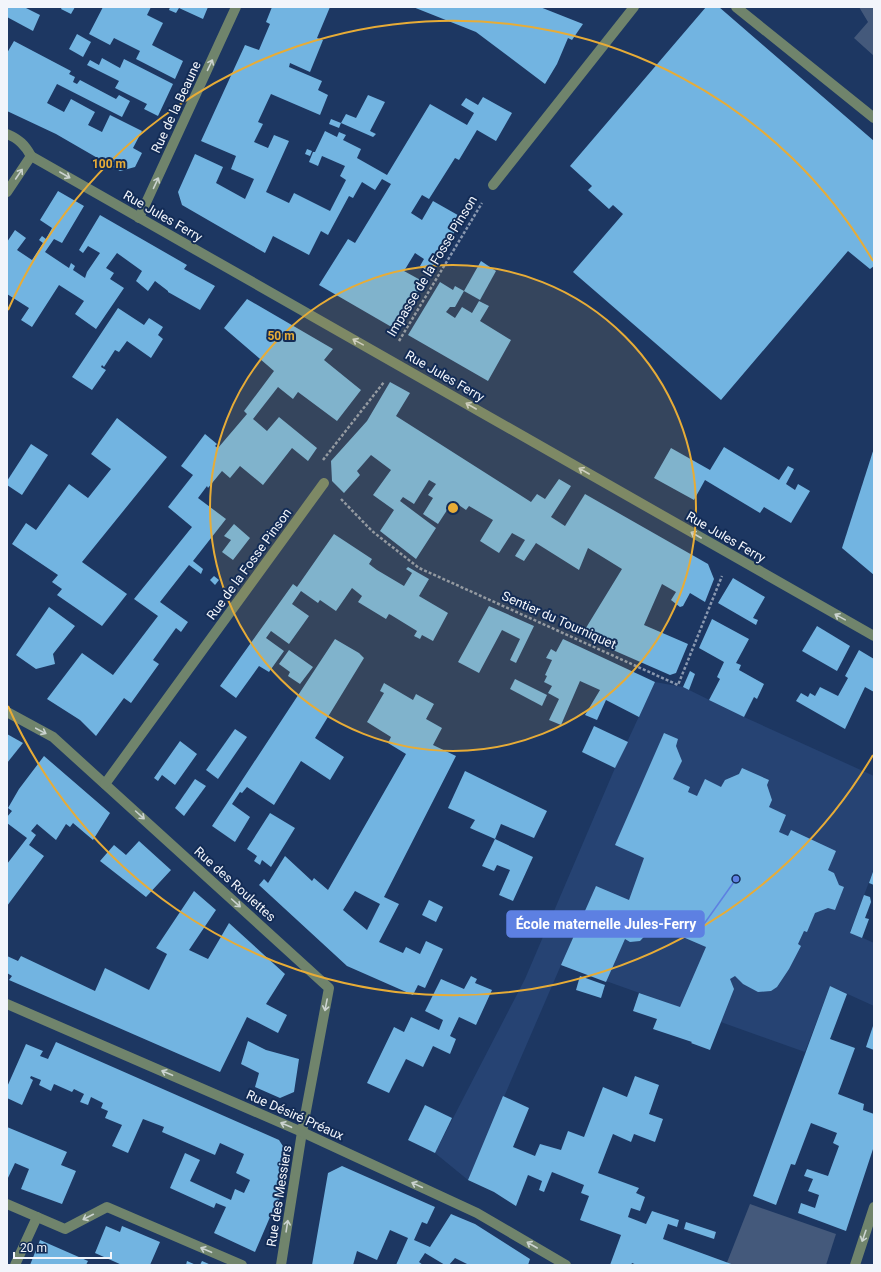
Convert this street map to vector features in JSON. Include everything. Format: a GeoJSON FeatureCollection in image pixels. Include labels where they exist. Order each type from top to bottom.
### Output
{"type":"FeatureCollection","features":[{"type":"Feature","properties":{"kind":"street","name":"Rue de la Beaune"},"geometry":{"type":"LineString","coordinates":[[139,218],[236,7]]}},
{"type":"Feature","properties":{"kind":"street"},"geometry":{"type":"LineString","coordinates":[[493,184],[634,7]]}},
{"type":"Feature","properties":{"kind":"street"},"geometry":{"type":"LineString","coordinates":[[736,7],[874,118]]}},
{"type":"Feature","properties":{"kind":"street","name":"Rue Jules Ferry"},"geometry":{"type":"LineString","coordinates":[[7,134],[16,138],[26,146],[31,156],[874,636]]}},
{"type":"Feature","properties":{"kind":"street"},"geometry":{"type":"LineString","coordinates":[[7,192],[31,156]]}},
{"type":"Feature","properties":{"kind":"street","name":"Rue de la Fosse Pinson"},"geometry":{"type":"LineString","coordinates":[[105,784],[324,483]]}},
{"type":"Feature","properties":{"kind":"street","name":"Rue des Roulettes"},"geometry":{"type":"LineString","coordinates":[[7,712],[53,737],[329,988],[302,1132]]}},
{"type":"Feature","properties":{"kind":"street","name":"Rue Désiré Préaux"},"geometry":{"type":"LineString","coordinates":[[7,1004],[302,1132],[477,1213],[566,1265]]}},
{"type":"Feature","properties":{"kind":"street","name":"Rue des Messiers"},"geometry":{"type":"LineString","coordinates":[[281,1265],[302,1132]]}},
{"type":"Feature","properties":{"kind":"street"},"geometry":{"type":"LineString","coordinates":[[7,1204],[66,1229],[107,1207],[242,1265]]}},
{"type":"Feature","properties":{"kind":"street"},"geometry":{"type":"LineString","coordinates":[[854,1265],[874,1207]]}},
{"type":"Feature","properties":{"kind":"street"},"geometry":{"type":"LineString","coordinates":[[15,1265],[37,1216]]}},
{"type":"Feature","properties":{"kind":"path","name":"Impasse de la Fosse Pinson"},"geometry":{"type":"LineString","coordinates":[[393,361],[493,184]]}},
{"type":"Feature","properties":{"kind":"path"},"geometry":{"type":"LineString","coordinates":[[324,483],[314,473],[393,361]]}},
{"type":"Feature","properties":{"kind":"path","name":"Sentier du Tourniquet"},"geometry":{"type":"LineString","coordinates":[[324,483],[372,531],[419,568],[678,685],[730,555]]}},
{"type":"Feature","properties":{"kind":"shaded area"},"geometry":{"type":"Polygon","coordinates":[[[859,7],[874,7],[874,56],[854,38],[868,22],[859,7]]]}},
{"type":"Feature","properties":{"kind":"shaded area"},"geometry":{"type":"Polygon","coordinates":[[[655,682],[683,687],[744,717],[874,776],[874,869],[850,932],[874,943],[874,1006],[830,986],[805,1052],[561,965],[468,1180],[435,1153],[525,979],[615,768],[655,682]]]}},
{"type":"Feature","properties":{"kind":"shaded area"},"geometry":{"type":"Polygon","coordinates":[[[750,1204],[836,1234],[826,1265],[726,1265],[750,1204]]]}},
{"type":"Feature","properties":{"kind":"building"},"geometry":{"type":"Polygon","coordinates":[[[7,7],[24,7],[40,15],[33,31],[7,17],[7,7]]]}},
{"type":"Feature","properties":{"kind":"building"},"geometry":{"type":"Polygon","coordinates":[[[62,7],[75,7],[71,14],[61,9],[62,7]]]}},
{"type":"Feature","properties":{"kind":"building"},"geometry":{"type":"Polygon","coordinates":[[[103,7],[151,7],[147,15],[163,23],[152,45],[183,61],[175,79],[136,59],[140,51],[114,38],[110,45],[89,34],[103,7]]]}},
{"type":"Feature","properties":{"kind":"building"},"geometry":{"type":"Polygon","coordinates":[[[170,7],[208,7],[203,19],[179,8],[176,13],[169,10],[170,7]]]}},
{"type":"Feature","properties":{"kind":"building"},"geometry":{"type":"Polygon","coordinates":[[[272,7],[330,7],[317,38],[323,40],[310,72],[290,63],[289,67],[322,81],[318,90],[328,95],[320,115],[271,94],[258,122],[263,124],[254,142],[268,148],[274,135],[289,141],[266,192],[289,203],[294,193],[330,211],[346,180],[340,176],[345,166],[322,156],[318,166],[309,162],[325,131],[337,137],[339,132],[346,135],[343,140],[361,149],[357,158],[387,175],[430,104],[467,125],[474,113],[461,105],[466,98],[478,105],[483,97],[512,113],[496,141],[477,130],[459,160],[455,158],[429,199],[422,195],[411,213],[422,220],[433,201],[463,218],[430,273],[420,266],[424,259],[415,253],[404,271],[424,282],[395,329],[319,285],[348,239],[355,243],[391,184],[382,179],[375,190],[362,182],[353,198],[349,196],[328,235],[321,231],[309,255],[273,236],[265,253],[182,205],[178,192],[195,154],[223,167],[216,183],[245,199],[254,179],[231,169],[236,156],[201,141],[245,45],[259,50],[270,24],[266,22],[272,7]]]}},
{"type":"Feature","properties":{"kind":"building"},"geometry":{"type":"Polygon","coordinates":[[[413,7],[540,7],[583,24],[572,40],[568,38],[557,64],[545,84],[476,32],[413,7]]]}},
{"type":"Feature","properties":{"kind":"building"},"geometry":{"type":"Polygon","coordinates":[[[706,7],[719,7],[874,141],[874,266],[870,269],[848,251],[721,400],[573,272],[623,214],[613,205],[609,209],[588,190],[592,186],[570,166],[706,7]]]}},
{"type":"Feature","properties":{"kind":"building"},"geometry":{"type":"Polygon","coordinates":[[[77,34],[91,42],[83,57],[69,49],[77,34]]]}},
{"type":"Feature","properties":{"kind":"building"},"geometry":{"type":"Polygon","coordinates":[[[14,41],[71,71],[69,74],[75,77],[73,82],[77,84],[80,80],[116,99],[119,95],[130,101],[122,117],[57,84],[47,103],[64,112],[71,99],[95,112],[88,125],[102,132],[110,115],[142,131],[133,148],[142,153],[135,167],[120,171],[56,134],[7,111],[7,53],[14,41]]]}},
{"type":"Feature","properties":{"kind":"building"},"geometry":{"type":"Polygon","coordinates":[[[102,58],[120,68],[124,59],[173,84],[158,116],[144,109],[147,104],[115,88],[119,81],[87,65],[90,60],[99,65],[102,58]]]}},
{"type":"Feature","properties":{"kind":"building"},"geometry":{"type":"Polygon","coordinates":[[[368,95],[385,102],[370,131],[376,134],[373,137],[341,123],[346,114],[356,118],[368,95]]]}},
{"type":"Feature","properties":{"kind":"building"},"geometry":{"type":"Polygon","coordinates":[[[331,119],[341,123],[339,128],[329,124],[331,119]]]}},
{"type":"Feature","properties":{"kind":"building"},"geometry":{"type":"Polygon","coordinates":[[[307,149],[312,151],[310,156],[305,154],[307,149]]]}},
{"type":"Feature","properties":{"kind":"building"},"geometry":{"type":"Polygon","coordinates":[[[58,191],[84,206],[62,243],[54,239],[45,252],[69,268],[71,263],[75,266],[73,270],[85,278],[87,272],[100,253],[88,246],[83,253],[79,250],[100,215],[187,265],[184,269],[215,286],[200,310],[168,292],[155,281],[148,291],[136,281],[142,271],[117,253],[106,268],[114,273],[110,279],[124,288],[96,329],[75,314],[84,301],[59,285],[32,327],[21,320],[29,308],[7,294],[7,242],[15,230],[26,238],[17,250],[32,260],[43,243],[39,240],[42,236],[46,239],[52,228],[40,220],[58,191]]]}},
{"type":"Feature","properties":{"kind":"building"},"geometry":{"type":"Polygon","coordinates":[[[481,261],[496,271],[480,300],[464,291],[481,261]]]}},
{"type":"Feature","properties":{"kind":"building"},"geometry":{"type":"Polygon","coordinates":[[[440,282],[453,290],[455,286],[464,291],[455,307],[450,307],[446,312],[455,318],[462,307],[472,313],[479,301],[489,306],[480,321],[511,340],[488,381],[408,335],[440,282]]]}},
{"type":"Feature","properties":{"kind":"building"},"geometry":{"type":"Polygon","coordinates":[[[247,299],[333,349],[324,360],[361,390],[337,421],[298,392],[293,399],[278,387],[253,419],[267,431],[279,417],[317,448],[308,461],[292,448],[263,485],[240,466],[230,478],[222,471],[208,488],[207,486],[198,498],[226,519],[193,561],[203,569],[201,574],[189,565],[160,602],[188,622],[181,632],[176,628],[153,660],[159,664],[131,703],[124,698],[96,736],[80,720],[47,699],[82,653],[113,675],[158,616],[134,599],[192,527],[168,507],[193,475],[181,466],[205,434],[217,444],[215,446],[218,448],[247,414],[244,411],[274,371],[224,328],[247,299]]]}},
{"type":"Feature","properties":{"kind":"building"},"geometry":{"type":"Polygon","coordinates":[[[118,308],[144,325],[149,318],[163,327],[158,335],[163,339],[151,358],[127,341],[119,352],[115,350],[104,367],[102,365],[101,367],[106,370],[92,390],[72,377],[118,308]]]}},
{"type":"Feature","properties":{"kind":"building"},"geometry":{"type":"Polygon","coordinates":[[[390,382],[410,393],[396,416],[531,502],[537,494],[545,499],[559,479],[571,486],[551,517],[565,526],[585,494],[708,564],[714,579],[705,602],[690,593],[683,606],[680,607],[671,600],[676,592],[662,584],[644,625],[688,644],[676,673],[670,675],[581,636],[622,569],[588,548],[579,570],[536,543],[524,561],[515,556],[525,540],[512,533],[499,553],[480,541],[493,520],[469,506],[466,510],[453,501],[438,524],[423,514],[433,498],[428,495],[436,484],[429,480],[414,504],[403,497],[400,501],[436,528],[416,559],[380,531],[394,510],[373,495],[391,470],[371,455],[357,471],[360,475],[344,493],[332,481],[331,461],[367,421],[390,382]]]}},
{"type":"Feature","properties":{"kind":"building"},"geometry":{"type":"Polygon","coordinates":[[[117,418],[167,457],[82,562],[127,594],[102,626],[57,595],[62,589],[52,582],[58,575],[12,544],[26,523],[36,530],[69,484],[88,498],[111,469],[91,454],[117,418]]]}},
{"type":"Feature","properties":{"kind":"building"},"geometry":{"type":"Polygon","coordinates":[[[31,444],[48,455],[22,495],[7,485],[7,481],[31,444]]]}},
{"type":"Feature","properties":{"kind":"building"},"geometry":{"type":"Polygon","coordinates":[[[724,447],[779,480],[788,466],[794,469],[786,484],[795,490],[798,484],[810,491],[791,523],[764,507],[760,513],[705,480],[694,500],[654,478],[671,448],[710,470],[724,447]]]}},
{"type":"Feature","properties":{"kind":"building"},"geometry":{"type":"Polygon","coordinates":[[[874,448],[874,575],[842,548],[874,448]]]}},
{"type":"Feature","properties":{"kind":"building"},"geometry":{"type":"Polygon","coordinates":[[[234,524],[250,538],[233,560],[222,552],[231,540],[224,536],[234,524]]]}},
{"type":"Feature","properties":{"kind":"building"},"geometry":{"type":"Polygon","coordinates":[[[334,534],[372,559],[369,564],[377,570],[404,586],[412,573],[406,569],[408,567],[429,579],[419,596],[448,613],[433,641],[422,635],[420,639],[414,636],[417,631],[391,615],[389,614],[386,619],[358,602],[362,596],[352,588],[336,611],[320,600],[318,603],[301,591],[292,604],[309,616],[289,644],[271,631],[266,638],[284,651],[269,672],[259,666],[236,698],[220,686],[293,584],[297,587],[334,534]]]}},
{"type":"Feature","properties":{"kind":"building"},"geometry":{"type":"Polygon","coordinates":[[[214,576],[219,580],[215,585],[210,580],[214,576]]]}},
{"type":"Feature","properties":{"kind":"building"},"geometry":{"type":"Polygon","coordinates":[[[733,578],[765,597],[753,618],[758,620],[756,625],[718,603],[733,578]]]}},
{"type":"Feature","properties":{"kind":"building"},"geometry":{"type":"Polygon","coordinates":[[[489,606],[534,626],[516,663],[510,660],[520,639],[502,630],[479,673],[458,662],[489,606]]]}},
{"type":"Feature","properties":{"kind":"building"},"geometry":{"type":"Polygon","coordinates":[[[49,607],[75,626],[53,654],[55,664],[36,669],[16,655],[49,607]]]}},
{"type":"Feature","properties":{"kind":"building"},"geometry":{"type":"Polygon","coordinates":[[[712,619],[749,639],[736,663],[741,665],[739,670],[764,684],[757,699],[754,697],[744,717],[709,700],[720,679],[717,677],[724,662],[699,648],[712,619]]]}},
{"type":"Feature","properties":{"kind":"building"},"geometry":{"type":"Polygon","coordinates":[[[817,626],[850,646],[837,671],[802,651],[817,626]]]}},
{"type":"Feature","properties":{"kind":"building"},"geometry":{"type":"Polygon","coordinates":[[[335,639],[359,653],[364,658],[315,738],[344,757],[330,780],[301,761],[274,805],[247,787],[242,793],[240,792],[232,804],[250,817],[235,842],[212,826],[335,639]]]}},
{"type":"Feature","properties":{"kind":"building"},"geometry":{"type":"Polygon","coordinates":[[[563,639],[655,682],[639,717],[606,700],[597,720],[585,715],[600,690],[580,681],[561,725],[549,720],[559,699],[548,693],[552,686],[544,682],[547,676],[545,675],[552,660],[546,658],[551,649],[556,652],[563,639]]]}},
{"type":"Feature","properties":{"kind":"building"},"geometry":{"type":"Polygon","coordinates":[[[289,650],[313,667],[300,684],[288,676],[290,672],[279,664],[289,650]]]}},
{"type":"Feature","properties":{"kind":"building"},"geometry":{"type":"Polygon","coordinates":[[[859,650],[874,659],[874,692],[865,687],[845,729],[796,701],[801,693],[808,697],[810,693],[815,696],[820,687],[838,696],[848,678],[845,676],[859,650]]]}},
{"type":"Feature","properties":{"kind":"building"},"geometry":{"type":"Polygon","coordinates":[[[690,671],[695,674],[689,690],[683,687],[690,671]]]}},
{"type":"Feature","properties":{"kind":"building"},"geometry":{"type":"Polygon","coordinates":[[[515,679],[547,695],[542,706],[510,689],[515,679]]]}},
{"type":"Feature","properties":{"kind":"building"},"geometry":{"type":"Polygon","coordinates":[[[384,683],[413,700],[416,694],[434,704],[426,719],[442,728],[433,745],[456,756],[384,897],[399,904],[379,942],[403,953],[406,947],[420,954],[426,941],[443,949],[425,988],[418,985],[413,995],[347,966],[259,885],[264,879],[268,883],[285,856],[312,881],[314,878],[328,890],[406,754],[388,743],[391,737],[367,722],[384,693],[380,691],[384,683]],[[355,891],[343,910],[367,930],[380,904],[355,891]]]}},
{"type":"Feature","properties":{"kind":"building"},"geometry":{"type":"Polygon","coordinates":[[[594,726],[628,742],[615,768],[582,752],[594,726]]]}},
{"type":"Feature","properties":{"kind":"building"},"geometry":{"type":"Polygon","coordinates":[[[235,729],[247,737],[218,779],[206,770],[235,729]]]}},
{"type":"Feature","properties":{"kind":"building"},"geometry":{"type":"Polygon","coordinates":[[[664,733],[678,739],[676,746],[682,761],[673,779],[690,787],[688,792],[697,796],[705,779],[721,787],[725,780],[739,774],[742,768],[769,780],[767,785],[772,800],[769,807],[786,815],[779,832],[788,836],[791,830],[836,851],[828,870],[834,873],[839,885],[844,887],[835,910],[828,908],[815,913],[807,932],[804,931],[798,944],[801,946],[789,969],[777,987],[771,991],[758,992],[743,984],[735,976],[730,979],[734,989],[710,1050],[691,1043],[692,1042],[653,1029],[657,1019],[633,1011],[639,993],[680,1007],[706,947],[655,925],[640,941],[630,942],[625,939],[606,982],[561,965],[596,886],[629,900],[644,858],[615,845],[664,733]]]}},
{"type":"Feature","properties":{"kind":"building"},"geometry":{"type":"Polygon","coordinates":[[[7,734],[23,743],[7,763],[7,734]]]}},
{"type":"Feature","properties":{"kind":"building"},"geometry":{"type":"Polygon","coordinates":[[[180,741],[197,754],[175,785],[162,775],[158,781],[154,778],[180,741]]]}},
{"type":"Feature","properties":{"kind":"building"},"geometry":{"type":"Polygon","coordinates":[[[44,756],[110,813],[93,840],[73,823],[70,827],[66,824],[56,840],[37,824],[31,831],[36,835],[29,845],[44,856],[7,906],[7,864],[27,838],[7,823],[7,817],[12,811],[8,808],[19,789],[44,756]]]}},
{"type":"Feature","properties":{"kind":"building"},"geometry":{"type":"Polygon","coordinates":[[[465,771],[547,811],[534,838],[501,824],[495,839],[470,828],[475,820],[448,808],[465,771]]]}},
{"type":"Feature","properties":{"kind":"building"},"geometry":{"type":"Polygon","coordinates":[[[195,779],[206,786],[184,816],[175,808],[195,779]]]}},
{"type":"Feature","properties":{"kind":"building"},"geometry":{"type":"Polygon","coordinates":[[[270,813],[295,828],[271,867],[262,860],[260,865],[254,861],[257,856],[247,849],[270,813]]]}},
{"type":"Feature","properties":{"kind":"building"},"geometry":{"type":"Polygon","coordinates":[[[495,839],[533,857],[513,901],[499,895],[510,870],[497,865],[494,871],[482,866],[495,839]]]}},
{"type":"Feature","properties":{"kind":"building"},"geometry":{"type":"Polygon","coordinates":[[[139,841],[171,870],[146,897],[100,861],[114,845],[126,855],[139,841]]]}},
{"type":"Feature","properties":{"kind":"building"},"geometry":{"type":"Polygon","coordinates":[[[874,869],[874,885],[869,883],[874,869]]]}},
{"type":"Feature","properties":{"kind":"building"},"geometry":{"type":"Polygon","coordinates":[[[194,891],[216,910],[189,950],[208,959],[229,923],[285,974],[266,1004],[287,1015],[278,1033],[247,1017],[220,1072],[9,980],[12,976],[7,973],[7,956],[18,961],[21,956],[95,991],[105,968],[149,990],[167,954],[156,948],[194,891]]]}},
{"type":"Feature","properties":{"kind":"building"},"geometry":{"type":"Polygon","coordinates":[[[864,895],[870,897],[871,902],[865,918],[869,919],[862,938],[850,933],[864,895]]]}},
{"type":"Feature","properties":{"kind":"building"},"geometry":{"type":"Polygon","coordinates":[[[429,900],[443,907],[436,922],[422,915],[429,900]]]}},
{"type":"Feature","properties":{"kind":"building"},"geometry":{"type":"Polygon","coordinates":[[[471,976],[477,979],[475,983],[492,990],[476,1025],[459,1017],[450,1036],[456,1039],[450,1054],[433,1046],[423,1067],[406,1059],[389,1093],[367,1083],[394,1027],[404,1032],[411,1017],[439,1030],[443,1020],[425,1011],[441,979],[464,989],[471,976]]]}},
{"type":"Feature","properties":{"kind":"building"},"geometry":{"type":"Polygon","coordinates":[[[580,976],[605,985],[601,998],[576,990],[580,976]]]}},
{"type":"Feature","properties":{"kind":"building"},"geometry":{"type":"Polygon","coordinates":[[[830,986],[847,994],[830,1039],[855,1048],[838,1094],[864,1104],[863,1110],[874,1114],[874,1146],[846,1231],[798,1213],[801,1203],[815,1208],[819,1195],[808,1191],[813,1179],[804,1176],[807,1169],[828,1176],[839,1146],[833,1143],[837,1133],[811,1123],[795,1165],[791,1164],[776,1205],[753,1196],[830,986]]]}},
{"type":"Feature","properties":{"kind":"building"},"geometry":{"type":"Polygon","coordinates":[[[874,1023],[874,1050],[866,1047],[874,1023]]]}},
{"type":"Feature","properties":{"kind":"building"},"geometry":{"type":"Polygon","coordinates":[[[248,1041],[266,1050],[299,1059],[294,1092],[280,1098],[255,1087],[259,1073],[241,1064],[248,1041]]]}},
{"type":"Feature","properties":{"kind":"building"},"geometry":{"type":"Polygon","coordinates":[[[56,1042],[279,1140],[288,1154],[277,1211],[273,1210],[255,1252],[214,1233],[226,1207],[216,1203],[214,1208],[170,1188],[185,1153],[200,1160],[190,1181],[231,1200],[235,1189],[244,1193],[250,1180],[236,1173],[244,1154],[220,1143],[215,1155],[162,1132],[164,1127],[143,1119],[128,1153],[112,1146],[122,1125],[105,1118],[108,1111],[101,1108],[103,1103],[91,1097],[88,1105],[80,1102],[84,1094],[74,1089],[72,1092],[54,1084],[51,1091],[39,1085],[41,1080],[31,1076],[30,1078],[33,1080],[22,1105],[7,1098],[7,1087],[26,1044],[43,1051],[40,1056],[48,1059],[56,1042]]]}},
{"type":"Feature","properties":{"kind":"building"},"geometry":{"type":"Polygon","coordinates":[[[635,1076],[659,1085],[649,1114],[663,1119],[655,1142],[634,1134],[631,1142],[613,1134],[598,1173],[639,1188],[636,1193],[645,1197],[640,1211],[631,1208],[628,1217],[646,1224],[652,1211],[679,1220],[677,1227],[668,1224],[663,1239],[734,1265],[637,1265],[632,1263],[631,1265],[610,1265],[621,1235],[580,1220],[589,1196],[581,1193],[584,1185],[552,1172],[544,1192],[539,1190],[542,1181],[528,1175],[516,1206],[494,1192],[468,1180],[503,1096],[529,1108],[513,1147],[535,1156],[540,1144],[561,1150],[568,1131],[584,1137],[603,1087],[627,1097],[635,1076]]]}},
{"type":"Feature","properties":{"kind":"building"},"geometry":{"type":"Polygon","coordinates":[[[425,1105],[452,1118],[435,1153],[408,1140],[425,1105]]]}},
{"type":"Feature","properties":{"kind":"building"},"geometry":{"type":"Polygon","coordinates":[[[7,1127],[67,1152],[61,1165],[76,1171],[62,1204],[21,1189],[29,1169],[15,1163],[7,1180],[7,1127]]]}},
{"type":"Feature","properties":{"kind":"building"},"geometry":{"type":"Polygon","coordinates":[[[342,1166],[435,1207],[427,1224],[422,1222],[414,1240],[430,1247],[451,1214],[475,1224],[530,1259],[528,1265],[469,1265],[455,1258],[449,1265],[445,1265],[425,1253],[419,1262],[423,1265],[396,1265],[408,1238],[390,1230],[377,1260],[357,1251],[353,1265],[312,1265],[328,1173],[342,1166]]]}},
{"type":"Feature","properties":{"kind":"building"},"geometry":{"type":"Polygon","coordinates":[[[686,1222],[716,1232],[714,1239],[684,1229],[686,1222]]]}},
{"type":"Feature","properties":{"kind":"building"},"geometry":{"type":"Polygon","coordinates":[[[106,1226],[120,1232],[122,1226],[160,1242],[150,1265],[122,1265],[95,1253],[106,1226]]]}},
{"type":"Feature","properties":{"kind":"building"},"geometry":{"type":"Polygon","coordinates":[[[40,1240],[88,1261],[86,1265],[30,1265],[40,1240]]]}},
{"type":"Feature","properties":{"kind":"building"},"geometry":{"type":"Polygon","coordinates":[[[187,1261],[196,1265],[186,1265],[187,1261]]]}},
{"type":"Feature","properties":{"kind":"building"},"geometry":{"type":"Polygon","coordinates":[[[202,1261],[211,1265],[200,1265],[202,1261]]]}},
{"type":"Feature","properties":{"kind":"place","name":"École maternelle Jules-Ferry"},"geometry":{"type":"Point","coordinates":[736,879]}}]}
